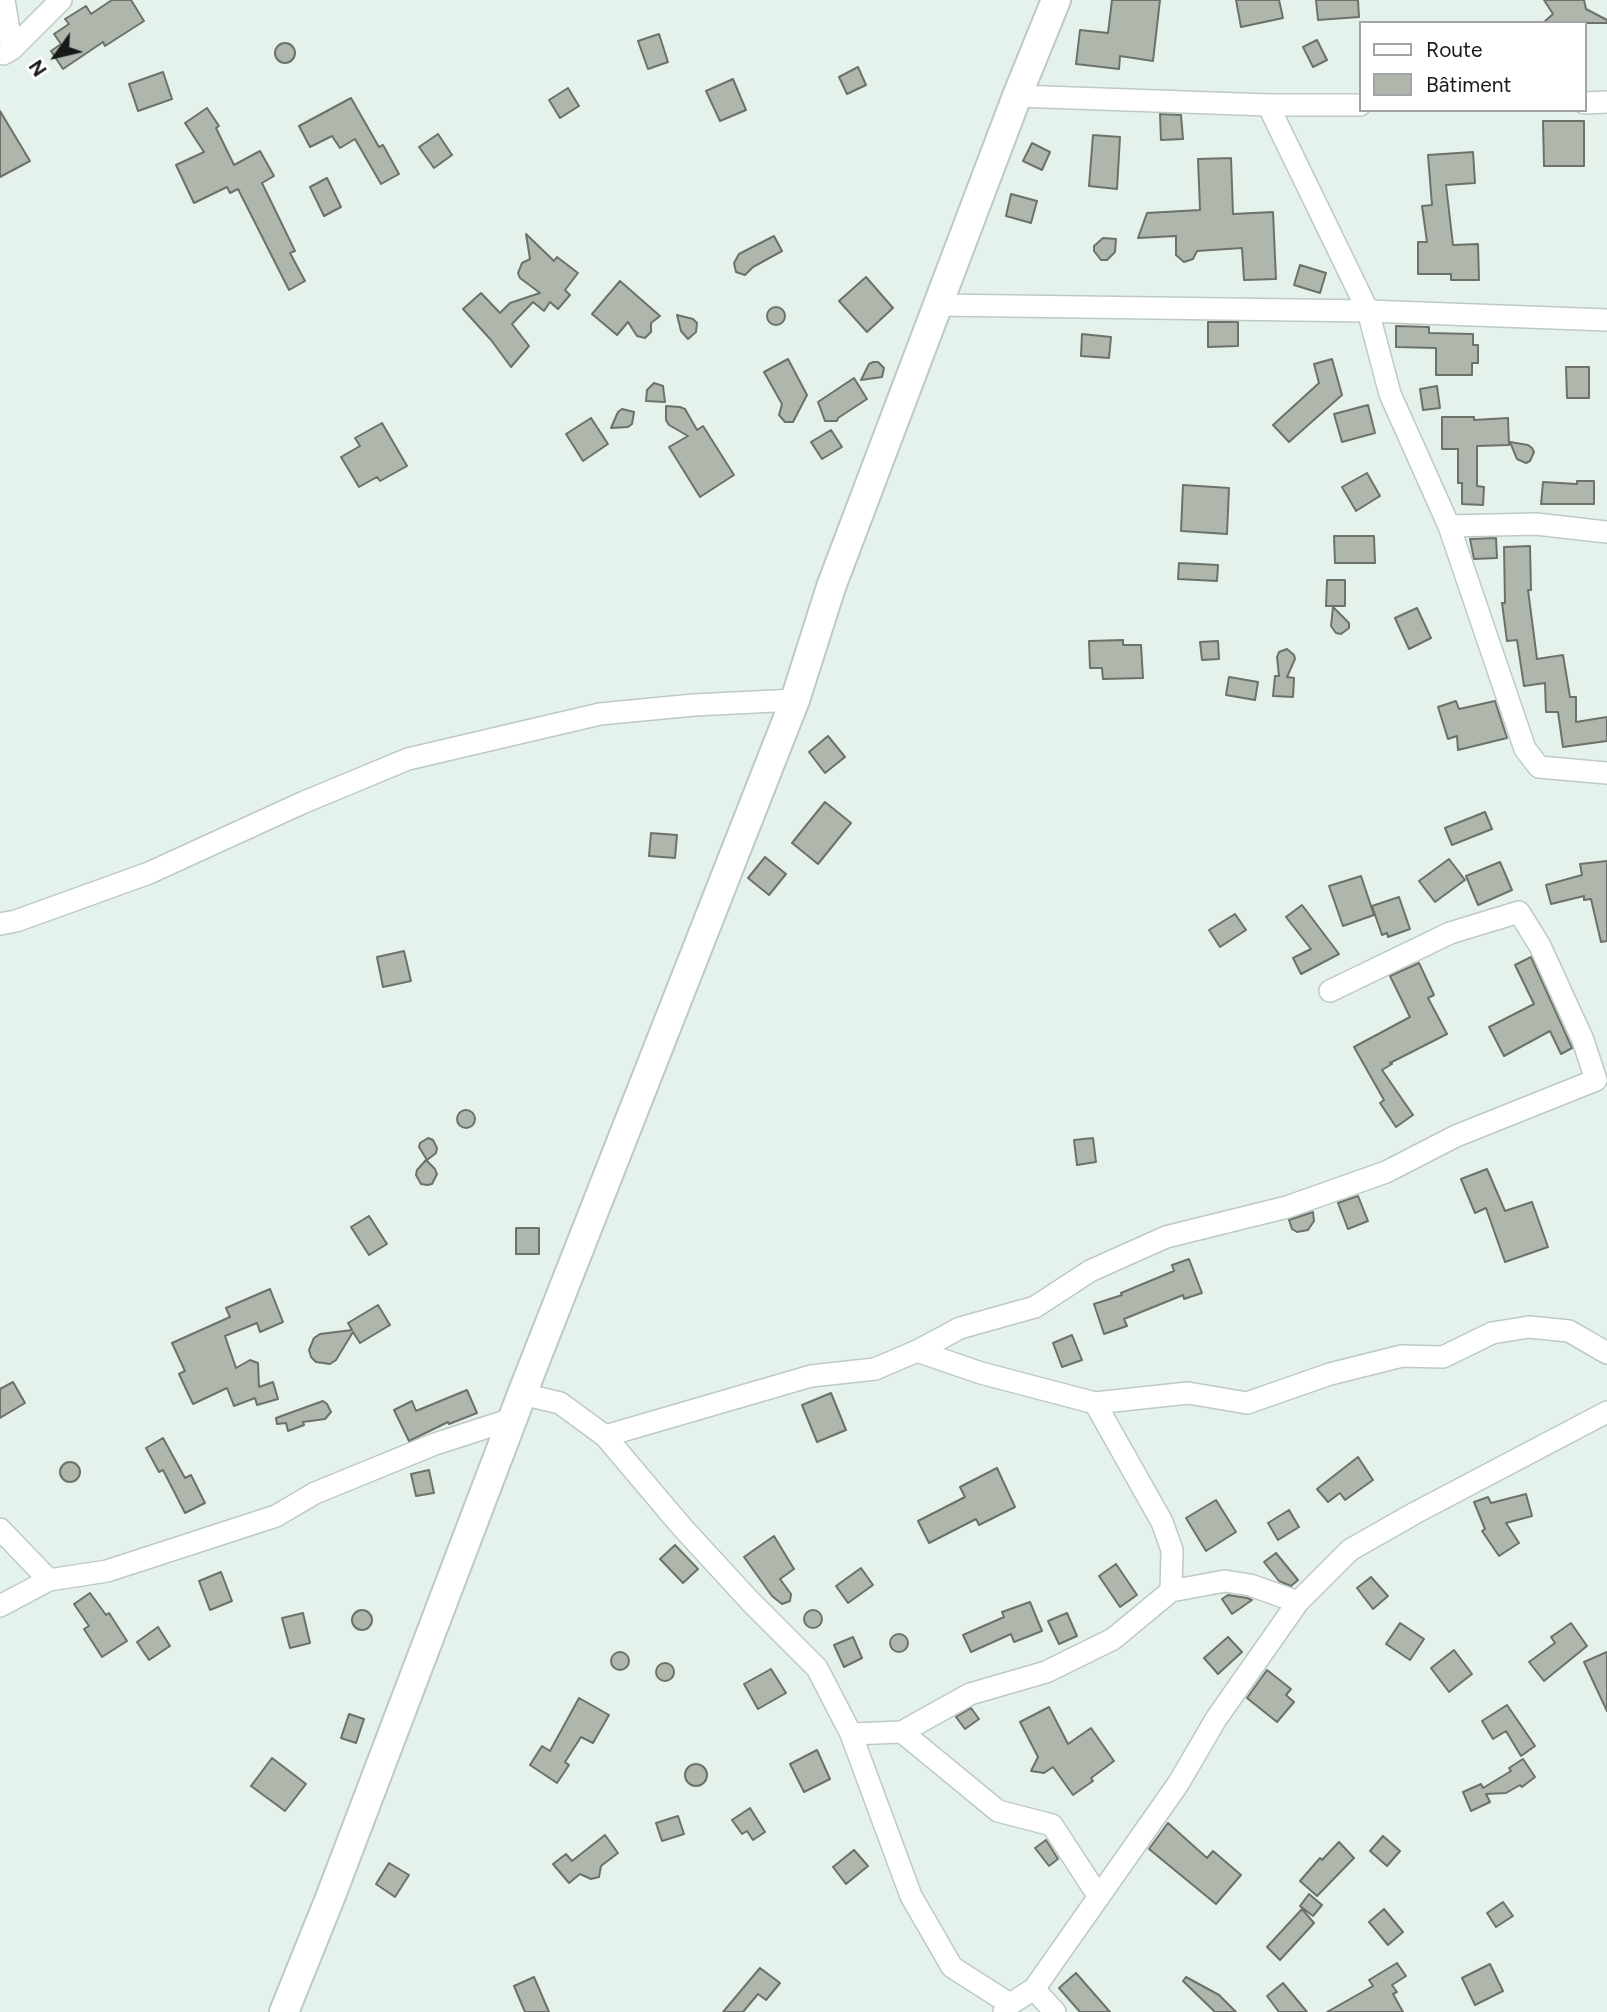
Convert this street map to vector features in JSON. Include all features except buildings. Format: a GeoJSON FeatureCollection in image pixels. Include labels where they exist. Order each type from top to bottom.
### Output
{"type":"FeatureCollection","features":[{"type":"Feature","properties":{"kind":"main road"},"geometry":{"type":"LineString","coordinates":[[284,2012],[517,1407],[795,700],[831,587],[1056,0]]}},
{"type":"Feature","properties":{"kind":"street"},"geometry":{"type":"LineString","coordinates":[[4,0],[6,52]]}},
{"type":"Feature","properties":{"kind":"street"},"geometry":{"type":"LineString","coordinates":[[6,52],[61,0]]}},
{"type":"Feature","properties":{"kind":"street"},"geometry":{"type":"LineString","coordinates":[[1017,96],[1268,105],[1358,105]]}},
{"type":"Feature","properties":{"kind":"street"},"geometry":{"type":"LineString","coordinates":[[1586,103],[1607,102]]}},
{"type":"Feature","properties":{"kind":"street"},"geometry":{"type":"LineString","coordinates":[[1268,105],[1368,312],[1390,394],[1448,526],[1525,749],[1539,767],[1607,773]]}},
{"type":"Feature","properties":{"kind":"street"},"geometry":{"type":"LineString","coordinates":[[939,305],[1368,312],[1607,320]]}},
{"type":"Feature","properties":{"kind":"street"},"geometry":{"type":"LineString","coordinates":[[1448,526],[1536,524],[1607,532]]}},
{"type":"Feature","properties":{"kind":"street"},"geometry":{"type":"LineString","coordinates":[[0,924],[16,921],[149,873],[302,803],[408,759],[600,714],[694,705],[795,700]]}},
{"type":"Feature","properties":{"kind":"street"},"geometry":{"type":"LineString","coordinates":[[606,1436],[811,1376],[875,1368],[917,1351],[960,1328],[1035,1307],[1090,1271],[1166,1237],[1287,1207],[1386,1172],[1456,1136],[1596,1080],[1573,1016],[1540,946],[1519,912],[1450,933],[1331,991]]}},
{"type":"Feature","properties":{"kind":"street"},"geometry":{"type":"LineString","coordinates":[[917,1351],[981,1373],[1095,1403],[1188,1393],[1247,1403],[1330,1374],[1402,1356],[1443,1357],[1492,1333],[1529,1327],[1569,1331],[1607,1353]]}},
{"type":"Feature","properties":{"kind":"street"},"geometry":{"type":"LineString","coordinates":[[0,1606],[49,1580],[107,1571],[276,1516],[315,1493],[517,1407],[560,1403],[606,1436],[682,1527],[817,1668],[852,1734],[911,1896],[952,1967],[1007,2008],[1034,1989],[1178,1784],[1223,1709],[1298,1602],[1350,1550],[1607,1412]]}},
{"type":"Feature","properties":{"kind":"street"},"geometry":{"type":"LineString","coordinates":[[1095,1403],[1162,1522],[1172,1550],[1171,1591]]}},
{"type":"Feature","properties":{"kind":"street"},"geometry":{"type":"LineString","coordinates":[[0,1530],[49,1580]]}},
{"type":"Feature","properties":{"kind":"street"},"geometry":{"type":"LineString","coordinates":[[852,1734],[902,1732],[970,1694],[1046,1672],[1113,1639],[1171,1591],[1225,1581],[1250,1585],[1298,1602]]}},
{"type":"Feature","properties":{"kind":"street"},"geometry":{"type":"LineString","coordinates":[[902,1732],[998,1811],[1052,1825],[1099,1898]]}},
{"type":"Feature","properties":{"kind":"street"},"geometry":{"type":"LineString","coordinates":[[1034,1989],[1055,2012]]}}]}
